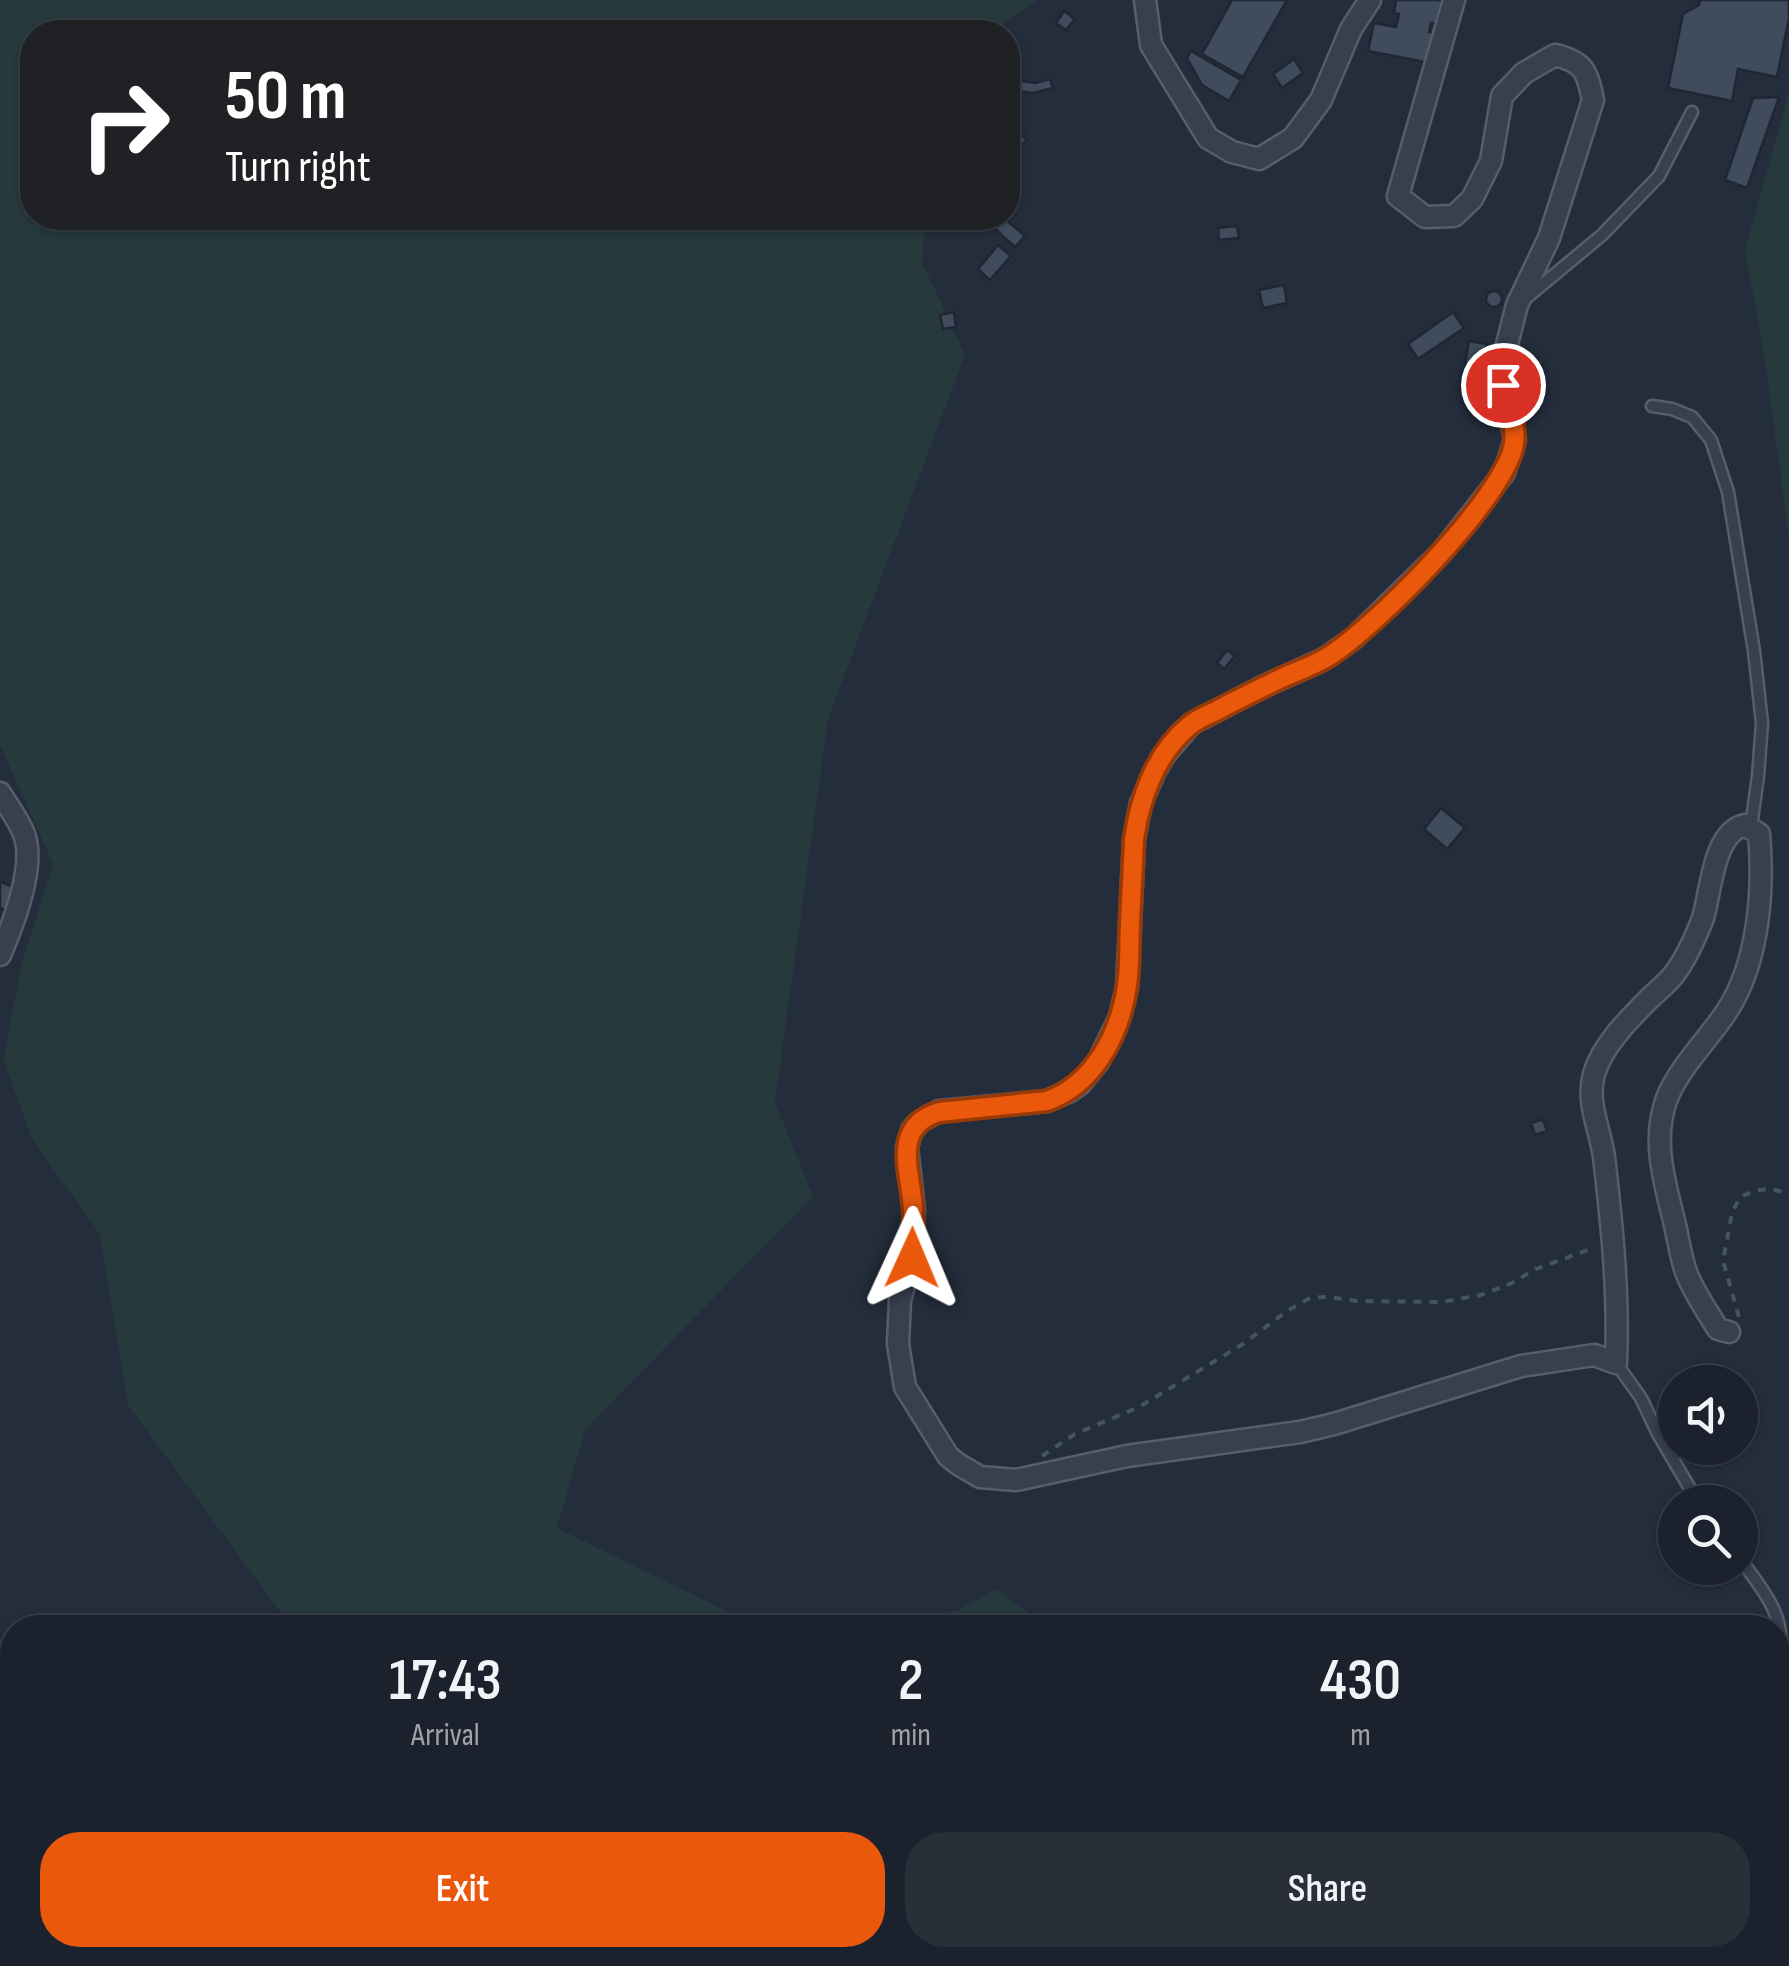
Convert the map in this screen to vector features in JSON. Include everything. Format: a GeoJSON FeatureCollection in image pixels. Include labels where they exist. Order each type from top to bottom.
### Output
{"type":"FeatureCollection","features":[{"type":"Feature","properties":{"kind":"street"},"geometry":{"type":"LineString","coordinates":[[1145,0],[1151,45],[1208,138],[1232,152],[1259,159],[1293,138],[1320,100],[1352,29],[1370,0]]}},
{"type":"Feature","properties":{"kind":"street"},"geometry":{"type":"LineString","coordinates":[[1454,0],[1398,196],[1426,217],[1454,216],[1472,199],[1491,161],[1502,96],[1524,72],[1554,55],[1576,60],[1588,77],[1593,100],[1549,238],[1517,306],[1504,356],[1503,385],[1515,440],[1504,473],[1442,552],[1354,638],[1324,659],[1191,724],[1166,753],[1141,803],[1134,839],[1129,972],[1124,1003],[1113,1035],[1090,1074],[1070,1091],[1047,1101],[931,1114],[918,1123],[908,1138],[906,1155],[914,1210],[912,1258],[898,1322],[900,1366],[905,1387],[948,1456],[980,1477],[1016,1480],[1128,1456],[1300,1432],[1521,1366],[1594,1355],[1616,1363],[1617,1282],[1603,1152],[1592,1106],[1594,1075],[1604,1053],[1638,1010],[1674,974],[1690,946],[1704,916],[1721,848],[1736,828],[1751,827],[1760,834],[1761,890],[1746,968],[1730,1008],[1675,1082],[1659,1132],[1661,1164],[1686,1273],[1718,1330],[1729,1332]]}},
{"type":"Feature","properties":{"kind":"street"},"geometry":{"type":"LineString","coordinates":[[0,955],[14,922],[27,848],[23,832],[1,796]]}},
{"type":"Feature","properties":{"kind":"lane"},"geometry":{"type":"LineString","coordinates":[[1517,306],[1602,235],[1659,176],[1692,112]]}},
{"type":"Feature","properties":{"kind":"lane"},"geometry":{"type":"LineString","coordinates":[[1652,406],[1692,417],[1711,440],[1728,492],[1762,723],[1751,827]]}},
{"type":"Feature","properties":{"kind":"lane"},"geometry":{"type":"LineString","coordinates":[[1616,1363],[1641,1398],[1688,1485]]}},
{"type":"Feature","properties":{"kind":"lane"},"geometry":{"type":"LineString","coordinates":[[1758,1584],[1782,1615]]}},
{"type":"Feature","properties":{"kind":"path"},"geometry":{"type":"LineString","coordinates":[[1729,1332],[1738,1332],[1741,1321],[1723,1261],[1732,1213],[1740,1196],[1760,1189],[1779,1189],[1789,1196]]}},
{"type":"Feature","properties":{"kind":"path"},"geometry":{"type":"LineString","coordinates":[[1031,1476],[1036,1462],[1048,1450],[1139,1407],[1244,1344],[1310,1298],[1442,1302],[1481,1295],[1536,1269],[1612,1243]]}},
{"type":"Feature","properties":{"kind":"green space"},"geometry":{"type":"Polygon","coordinates":[[[0,0],[1039,0],[1008,20],[20,20],[20,230],[924,230],[922,262],[965,355],[828,719],[775,1102],[813,1196],[585,1430],[557,1528],[735,1615],[283,1615],[128,1405],[100,1234],[33,1141],[3,1060],[22,963],[53,864],[0,745],[0,0]]]}},
{"type":"Feature","properties":{"kind":"green space"},"geometry":{"type":"Polygon","coordinates":[[[1789,93],[1789,538],[1745,249],[1789,93]]]}},
{"type":"Feature","properties":{"kind":"green space"},"geometry":{"type":"Polygon","coordinates":[[[996,1589],[1032,1615],[910,1615],[957,1611],[996,1589]]]}},
{"type":"Feature","properties":{"kind":"building"},"geometry":{"type":"Polygon","coordinates":[[[1232,0],[1287,0],[1243,77],[1202,54],[1232,0]]]}},
{"type":"Feature","properties":{"kind":"building"},"geometry":{"type":"Polygon","coordinates":[[[1396,0],[1442,0],[1437,24],[1431,23],[1429,32],[1437,33],[1430,63],[1368,51],[1374,23],[1396,27],[1396,0]]]}},
{"type":"Feature","properties":{"kind":"building"},"geometry":{"type":"Polygon","coordinates":[[[1700,0],[1789,0],[1777,77],[1738,69],[1732,101],[1668,88],[1683,14],[1699,5],[1700,0]]]}},
{"type":"Feature","properties":{"kind":"building"},"geometry":{"type":"Polygon","coordinates":[[[1064,11],[1075,19],[1066,30],[1056,23],[1064,11]]]}},
{"type":"Feature","properties":{"kind":"building"},"geometry":{"type":"Polygon","coordinates":[[[1191,51],[1241,80],[1229,101],[1202,85],[1187,58],[1191,51]]]}},
{"type":"Feature","properties":{"kind":"building"},"geometry":{"type":"Polygon","coordinates":[[[1294,59],[1303,73],[1282,88],[1273,74],[1294,59]]]}},
{"type":"Feature","properties":{"kind":"building"},"geometry":{"type":"Polygon","coordinates":[[[1050,79],[1053,88],[1020,91],[1020,81],[1035,83],[1050,79]]]}},
{"type":"Feature","properties":{"kind":"building"},"geometry":{"type":"Polygon","coordinates":[[[1779,97],[1747,188],[1725,180],[1753,98],[1779,97]]]}},
{"type":"Feature","properties":{"kind":"building"},"geometry":{"type":"Polygon","coordinates":[[[1237,226],[1239,238],[1219,240],[1218,228],[1237,226]]]}},
{"type":"Feature","properties":{"kind":"building"},"geometry":{"type":"Polygon","coordinates":[[[996,230],[1018,230],[1025,236],[1015,247],[996,230]]]}},
{"type":"Feature","properties":{"kind":"building"},"geometry":{"type":"Polygon","coordinates":[[[998,245],[1011,256],[990,280],[978,269],[998,245]]]}},
{"type":"Feature","properties":{"kind":"building"},"geometry":{"type":"Polygon","coordinates":[[[1284,285],[1287,303],[1263,308],[1259,290],[1284,285]]]}},
{"type":"Feature","properties":{"kind":"building"},"geometry":{"type":"Polygon","coordinates":[[[1494,291],[1502,299],[1494,307],[1486,299],[1494,291]]]}},
{"type":"Feature","properties":{"kind":"building"},"geometry":{"type":"Polygon","coordinates":[[[954,312],[956,327],[943,329],[940,315],[954,312]]]}},
{"type":"Feature","properties":{"kind":"building"},"geometry":{"type":"Polygon","coordinates":[[[1453,312],[1464,328],[1418,359],[1408,344],[1453,312]]]}},
{"type":"Feature","properties":{"kind":"building"},"geometry":{"type":"Polygon","coordinates":[[[1469,341],[1487,344],[1479,385],[1462,382],[1469,341]]]}},
{"type":"Feature","properties":{"kind":"building"},"geometry":{"type":"Polygon","coordinates":[[[1227,650],[1235,656],[1224,669],[1217,663],[1227,650]]]}},
{"type":"Feature","properties":{"kind":"building"},"geometry":{"type":"Polygon","coordinates":[[[1441,808],[1465,828],[1447,849],[1424,829],[1441,808]]]}},
{"type":"Feature","properties":{"kind":"building"},"geometry":{"type":"Polygon","coordinates":[[[0,882],[16,888],[7,911],[0,908],[0,882]]]}},
{"type":"Feature","properties":{"kind":"building"},"geometry":{"type":"Polygon","coordinates":[[[1543,1119],[1547,1131],[1535,1135],[1531,1123],[1543,1119]]]}},
{"type":"Feature","properties":{"kind":"route"},"geometry":{"type":"LineString","coordinates":[[912,1258],[914,1210],[906,1155],[908,1138],[918,1123],[939,1112],[1059,1097],[1090,1074],[1113,1035],[1129,972],[1136,821],[1148,786],[1166,753],[1191,724],[1340,649],[1442,552],[1492,491],[1510,457],[1515,440],[1503,385]]}}]}
